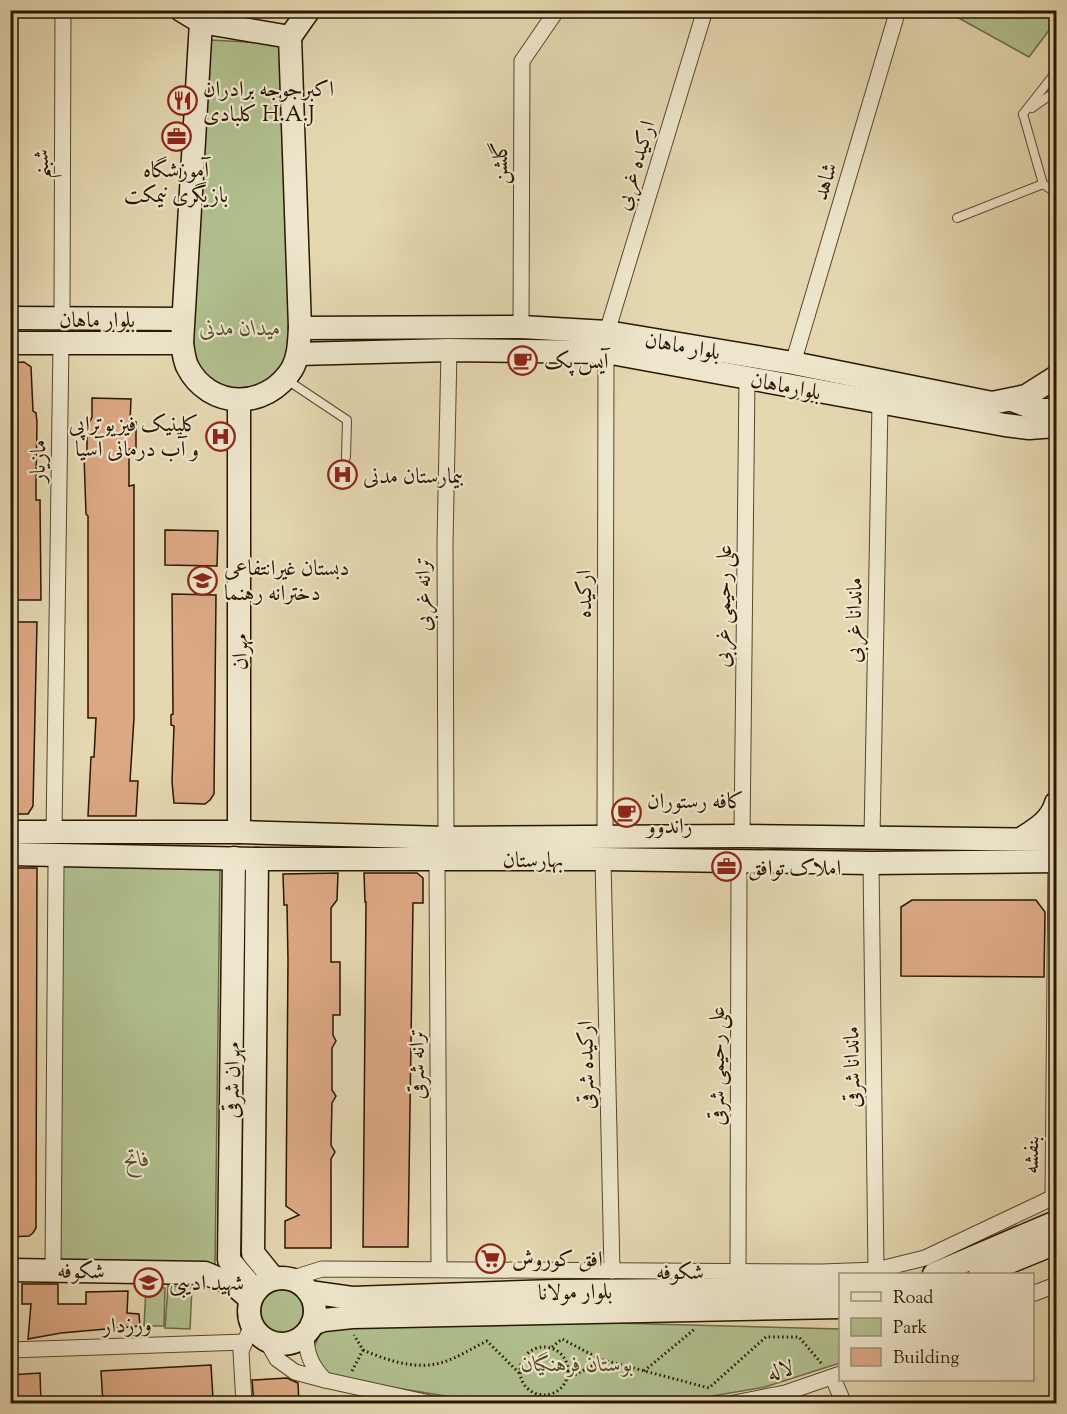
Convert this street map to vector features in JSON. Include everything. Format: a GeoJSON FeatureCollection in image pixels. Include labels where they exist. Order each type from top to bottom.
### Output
{"type":"FeatureCollection","features":[{"type":"Feature","properties":{"kind":"main road"},"geometry":{"type":"LineString","coordinates":[[290,37],[191,16],[182,343],[187,365],[199,383],[217,396],[239,400],[260,397],[279,385],[293,368],[298,354],[300,328],[290,37],[309,10]]}},
{"type":"Feature","properties":{"kind":"main road","name":"بلوار ماهان"},"geometry":{"type":"LineString","coordinates":[[10,318],[183,319]]}},
{"type":"Feature","properties":{"kind":"main road","name":"بلوار ماهان"},"geometry":{"type":"LineString","coordinates":[[300,328],[521,327],[606,342],[793,363],[992,403],[1026,396],[1056,377]]}},
{"type":"Feature","properties":{"kind":"main road","name":"بلوارماهان"},"geometry":{"type":"LineString","coordinates":[[298,354],[449,350],[606,342],[747,377],[880,403],[1005,425],[1029,428],[1056,426]]}},
{"type":"Feature","properties":{"kind":"main road","name":"بلوار ماهان"},"geometry":{"type":"LineString","coordinates":[[10,343],[182,343]]}},
{"type":"Feature","properties":{"kind":"main road","name":"مهران"},"geometry":{"type":"LineString","coordinates":[[239,400],[239,832]]}},
{"type":"Feature","properties":{"kind":"main road"},"geometry":{"type":"LineString","coordinates":[[1012,400],[1038,410],[1056,410]]}},
{"type":"Feature","properties":{"kind":"main road"},"geometry":{"type":"LineString","coordinates":[[1021,839],[1047,821],[1056,803]]}},
{"type":"Feature","properties":{"kind":"main road","name":"بهارستان"},"geometry":{"type":"LineString","coordinates":[[10,832],[239,832],[446,838],[742,836],[1021,839],[1056,854]]}},
{"type":"Feature","properties":{"kind":"main road","name":"بهارستان"},"geometry":{"type":"LineString","coordinates":[[10,854],[246,859],[603,859],[871,863],[1056,854]]}},
{"type":"Feature","properties":{"kind":"main road","name":"مهران شرقی"},"geometry":{"type":"LineString","coordinates":[[246,859],[229,1260],[268,1287]]}},
{"type":"Feature","properties":{"kind":"main road"},"geometry":{"type":"LineString","coordinates":[[939,1273],[1056,1222]]}},
{"type":"Feature","properties":{"kind":"main road"},"geometry":{"type":"LineString","coordinates":[[985,1273],[1056,1243]]}},
{"type":"Feature","properties":{"kind":"main road","name":"شکوفه"},"geometry":{"type":"LineString","coordinates":[[10,1270],[53,1269],[206,1274],[234,1285],[268,1287]]}},
{"type":"Feature","properties":{"kind":"main road"},"geometry":{"type":"LineString","coordinates":[[304,1286],[309,1292],[313,1298],[315,1311],[309,1329],[294,1341],[280,1344],[255,1335],[249,1308],[268,1287],[304,1286]]}},
{"type":"Feature","properties":{"kind":"main road","name":"بلوار مولانا"},"geometry":{"type":"LineString","coordinates":[[309,1292],[352,1298],[555,1291],[839,1289]]}},
{"type":"Feature","properties":{"kind":"main road","name":"بلوار مولانا"},"geometry":{"type":"LineString","coordinates":[[309,1329],[343,1318],[839,1307]]}},
{"type":"Feature","properties":{"kind":"street","name":"شبنم"},"geometry":{"type":"LineString","coordinates":[[62,318],[63,10]]}},
{"type":"Feature","properties":{"kind":"street","name":"گلشن"},"geometry":{"type":"LineString","coordinates":[[521,327],[522,61],[557,10]]}},
{"type":"Feature","properties":{"kind":"street","name":"ارکیده غربی"},"geometry":{"type":"LineString","coordinates":[[606,342],[705,10]]}},
{"type":"Feature","properties":{"kind":"street","name":"شاهد"},"geometry":{"type":"LineString","coordinates":[[793,363],[898,10]]}},
{"type":"Feature","properties":{"kind":"street","name":"ارکیده"},"geometry":{"type":"LineString","coordinates":[[605,836],[606,342]]}},
{"type":"Feature","properties":{"kind":"street","name":"مازیار"},"geometry":{"type":"LineString","coordinates":[[54,832],[61,343]]}},
{"type":"Feature","properties":{"kind":"street","name":"ترانه غربی"},"geometry":{"type":"LineString","coordinates":[[446,838],[444,543],[449,350]]}},
{"type":"Feature","properties":{"kind":"street","name":"علی رحیمی غربی"},"geometry":{"type":"LineString","coordinates":[[742,836],[747,377]]}},
{"type":"Feature","properties":{"kind":"street","name":"ماندانا غربی"},"geometry":{"type":"LineString","coordinates":[[872,837],[880,403]]}},
{"type":"Feature","properties":{"kind":"street","name":"بنفشه"},"geometry":{"type":"LineString","coordinates":[[1054,1197],[1056,854]]}},
{"type":"Feature","properties":{"kind":"street","name":"ارکیده شرقی"},"geometry":{"type":"LineString","coordinates":[[603,859],[612,1271]]}},
{"type":"Feature","properties":{"kind":"street","name":"ترانه شرقی"},"geometry":{"type":"LineString","coordinates":[[437,860],[439,1268]]}},
{"type":"Feature","properties":{"kind":"street","name":"علی رحیمی شرقی"},"geometry":{"type":"LineString","coordinates":[[738,1272],[739,860]]}},
{"type":"Feature","properties":{"kind":"street","name":"ماندانا شرقی"},"geometry":{"type":"LineString","coordinates":[[871,863],[876,1270]]}},
{"type":"Feature","properties":{"kind":"street"},"geometry":{"type":"LineString","coordinates":[[53,1269],[56,865]]}},
{"type":"Feature","properties":{"kind":"street","name":"شکوفه"},"geometry":{"type":"LineString","coordinates":[[268,1287],[322,1269],[439,1268],[738,1272],[876,1270],[925,1258],[1054,1197]]}},
{"type":"Feature","properties":{"kind":"street"},"geometry":{"type":"LineString","coordinates":[[1034,1293],[1056,1285]]}},
{"type":"Feature","properties":{"kind":"street"},"geometry":{"type":"LineString","coordinates":[[309,1329],[309,1358],[315,1370],[325,1380]]}},
{"type":"Feature","properties":{"kind":"street"},"geometry":{"type":"LineString","coordinates":[[244,1404],[241,1351],[255,1335],[285,1367],[341,1384],[434,1404]]}},
{"type":"Feature","properties":{"kind":"street","name":"ورزدار"},"geometry":{"type":"LineString","coordinates":[[10,1350],[255,1335]]}},
{"type":"Feature","properties":{"kind":"street"},"geometry":{"type":"LineString","coordinates":[[837,1376],[844,1404]]}},
{"type":"Feature","properties":{"kind":"street","name":"لاله"},"geometry":{"type":"LineString","coordinates":[[729,1404],[785,1393],[837,1376]]}},
{"type":"Feature","properties":{"kind":"lane"},"geometry":{"type":"LineString","coordinates":[[1023,114],[1056,72]]}},
{"type":"Feature","properties":{"kind":"lane"},"geometry":{"type":"LineString","coordinates":[[1023,114],[1056,91]]}},
{"type":"Feature","properties":{"kind":"lane"},"geometry":{"type":"LineString","coordinates":[[1023,114],[1043,184],[1056,193]]}},
{"type":"Feature","properties":{"kind":"lane"},"geometry":{"type":"LineString","coordinates":[[957,218],[1043,184]]}},
{"type":"Feature","properties":{"kind":"lane"},"geometry":{"type":"LineString","coordinates":[[285,378],[347,420],[346,457]]}},
{"type":"Feature","properties":{"kind":"path"},"geometry":{"type":"LineString","coordinates":[[644,1371],[718,1310]]}},
{"type":"Feature","properties":{"kind":"path"},"geometry":{"type":"LineString","coordinates":[[343,1318],[363,1350],[386,1360],[411,1364],[440,1364],[487,1341],[519,1373]]}},
{"type":"Feature","properties":{"kind":"path"},"geometry":{"type":"LineString","coordinates":[[552,1347],[562,1339],[603,1360],[709,1388],[766,1337],[799,1337],[837,1376]]}},
{"type":"Feature","properties":{"kind":"path"},"geometry":{"type":"LineString","coordinates":[[542,1346],[552,1347],[560,1352],[566,1360],[568,1369],[563,1387],[546,1396],[536,1395],[528,1390],[519,1373],[520,1364],[525,1355],[542,1346]]}},
{"type":"Feature","properties":{"kind":"path"},"geometry":{"type":"LineString","coordinates":[[341,1384],[356,1366],[363,1350]]}},
{"type":"Feature","properties":{"kind":"path"},"geometry":{"type":"LineString","coordinates":[[567,1379],[603,1360]]}},
{"type":"Feature","properties":{"kind":"green space"},"geometry":{"type":"Polygon","coordinates":[[[946,11],[1056,11],[1056,21],[1029,57],[946,11]]]}},
{"type":"Feature","properties":{"kind":"green space","name":"میدان مدنی"},"geometry":{"type":"Polygon","coordinates":[[[211,40],[282,44],[292,342],[286,364],[274,379],[253,390],[217,386],[197,366],[189,326],[211,40]]]}},
{"type":"Feature","properties":{"kind":"green space","name":"فاتح"},"geometry":{"type":"Polygon","coordinates":[[[61,861],[220,866],[215,1266],[56,1266],[61,861]]]}},
{"type":"Feature","properties":{"kind":"green space"},"geometry":{"type":"Polygon","coordinates":[[[168,1286],[192,1287],[190,1329],[165,1328],[168,1286]]]}},
{"type":"Feature","properties":{"kind":"green space"},"geometry":{"type":"Polygon","coordinates":[[[146,1287],[165,1288],[164,1326],[144,1326],[146,1287]]]}},
{"type":"Feature","properties":{"kind":"green space"},"geometry":{"type":"Polygon","coordinates":[[[282,1290],[297,1296],[303,1311],[297,1326],[282,1332],[267,1326],[261,1311],[267,1296],[282,1290]]]}},
{"type":"Feature","properties":{"kind":"green space","name":"بوستان فرهنگیان"},"geometry":{"type":"Polygon","coordinates":[[[575,1322],[839,1329],[839,1363],[765,1387],[671,1403],[489,1403],[334,1378],[322,1370],[314,1347],[319,1336],[331,1326],[420,1324],[482,1326],[575,1322]]]}},
{"type":"Feature","properties":{"kind":"building"},"geometry":{"type":"Polygon","coordinates":[[[24,362],[31,367],[33,411],[36,413],[37,422],[36,500],[40,500],[41,600],[10,600],[10,363],[24,362]]]}},
{"type":"Feature","properties":{"kind":"building"},"geometry":{"type":"Polygon","coordinates":[[[92,398],[131,399],[130,422],[136,422],[136,449],[129,449],[129,486],[134,485],[134,718],[130,781],[138,781],[136,816],[88,816],[91,757],[94,757],[96,718],[88,718],[88,516],[86,514],[84,455],[87,452],[87,428],[92,417],[92,398]]]}},
{"type":"Feature","properties":{"kind":"building"},"geometry":{"type":"Polygon","coordinates":[[[165,530],[218,531],[217,566],[165,565],[165,530]]]}},
{"type":"Feature","properties":{"kind":"building"},"geometry":{"type":"Polygon","coordinates":[[[172,594],[216,595],[214,794],[205,804],[174,803],[172,782],[174,726],[171,725],[173,714],[172,594]]]}},
{"type":"Feature","properties":{"kind":"building"},"geometry":{"type":"Polygon","coordinates":[[[10,622],[37,622],[33,806],[28,814],[10,814],[10,622]]]}},
{"type":"Feature","properties":{"kind":"building"},"geometry":{"type":"Polygon","coordinates":[[[10,868],[37,868],[36,1228],[29,1236],[10,1237],[10,868]]]}},
{"type":"Feature","properties":{"kind":"building"},"geometry":{"type":"Polygon","coordinates":[[[338,873],[337,900],[331,908],[331,962],[340,962],[340,1015],[333,1015],[333,1035],[336,1041],[332,1048],[332,1090],[336,1096],[332,1103],[331,1145],[335,1152],[331,1159],[331,1248],[285,1248],[285,1221],[299,1215],[286,1206],[288,960],[287,905],[284,905],[283,874],[338,873]]]}},
{"type":"Feature","properties":{"kind":"building"},"geometry":{"type":"Polygon","coordinates":[[[364,873],[417,873],[423,878],[423,903],[413,903],[408,1247],[363,1247],[366,902],[364,873]]]}},
{"type":"Feature","properties":{"kind":"building"},"geometry":{"type":"Polygon","coordinates":[[[912,900],[1036,900],[1045,912],[1044,977],[901,976],[901,907],[912,900]]]}},
{"type":"Feature","properties":{"kind":"building"},"geometry":{"type":"Polygon","coordinates":[[[22,1284],[58,1284],[58,1304],[86,1304],[86,1292],[128,1291],[127,1313],[139,1314],[140,1326],[61,1333],[28,1339],[31,1304],[22,1304],[22,1284]]]}},
{"type":"Feature","properties":{"kind":"building"},"geometry":{"type":"Polygon","coordinates":[[[211,1365],[213,1399],[103,1404],[101,1371],[211,1365]]]}},
{"type":"Feature","properties":{"kind":"building"},"geometry":{"type":"Polygon","coordinates":[[[40,1373],[41,1404],[10,1404],[10,1375],[40,1373]]]}},
{"type":"Feature","properties":{"kind":"building"},"geometry":{"type":"Polygon","coordinates":[[[287,1378],[298,1383],[299,1404],[254,1404],[252,1380],[287,1378]]]}},
{"type":"Feature","properties":{"kind":"place","name":"اکبرجوجه برادران کلبادی H.A.J"},"geometry":{"type":"Point","coordinates":[182,101]}},
{"type":"Feature","properties":{"kind":"place","name":"آموزشگاه بازیگری نیمکت"},"geometry":{"type":"Point","coordinates":[176,137]}},
{"type":"Feature","properties":{"kind":"place","name":"آیس پک"},"geometry":{"type":"Point","coordinates":[523,360]}},
{"type":"Feature","properties":{"kind":"place","name":"کلینیک فیزیوتراپی و آب درمانی آسیا"},"geometry":{"type":"Point","coordinates":[220,436]}},
{"type":"Feature","properties":{"kind":"place","name":"بیمارستان مدنی"},"geometry":{"type":"Point","coordinates":[342,475]}},
{"type":"Feature","properties":{"kind":"place","name":"دبستان غیرانتفاعی دخترانه رهنما"},"geometry":{"type":"Point","coordinates":[203,580]}},
{"type":"Feature","properties":{"kind":"place","name":"کافه رستوران راندوو"},"geometry":{"type":"Point","coordinates":[626,813]}},
{"type":"Feature","properties":{"kind":"place","name":"املاک توافق"},"geometry":{"type":"Point","coordinates":[727,867]}},
{"type":"Feature","properties":{"kind":"place","name":"افق کوروش"},"geometry":{"type":"Point","coordinates":[491,1258]}},
{"type":"Feature","properties":{"kind":"place","name":"شهید ادیبی"},"geometry":{"type":"Point","coordinates":[148,1282]}}]}
